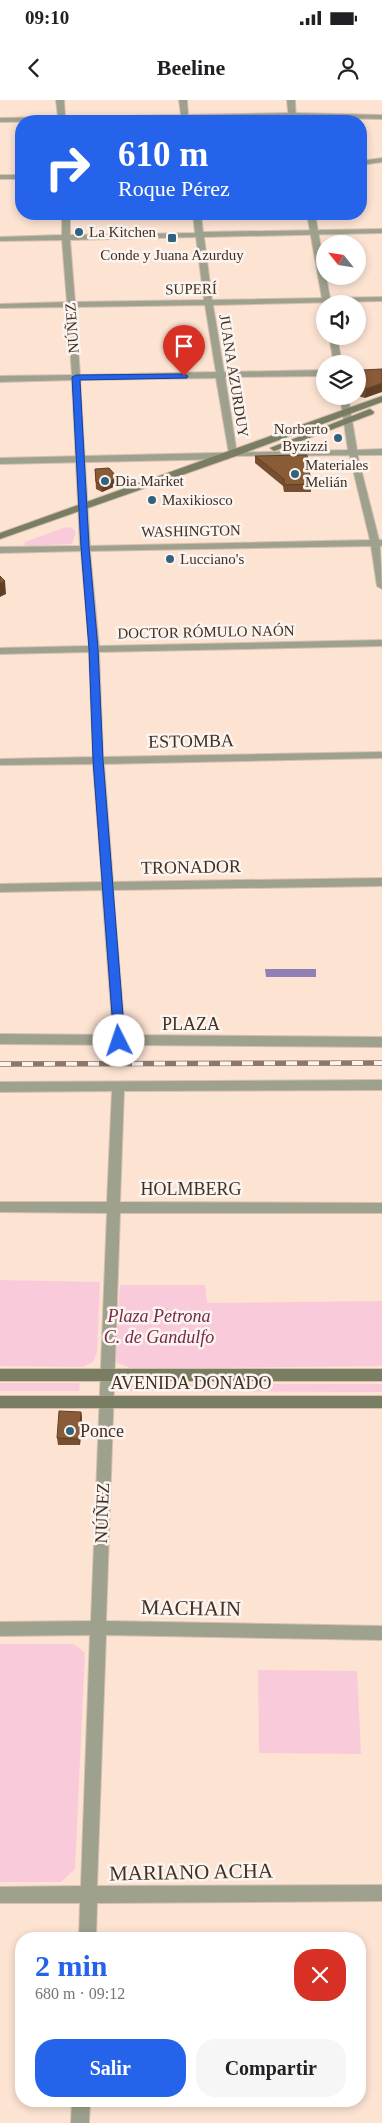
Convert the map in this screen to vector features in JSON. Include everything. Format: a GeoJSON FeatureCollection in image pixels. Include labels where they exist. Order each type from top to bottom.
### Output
{"type":"FeatureCollection","features":[{"type":"Feature","properties":{"kind":"main road"},"geometry":{"type":"LineString","coordinates":[[0,536],[83,511],[256,454],[347,417],[382,399]]}},
{"type":"Feature","properties":{"kind":"main road"},"geometry":{"type":"LineString","coordinates":[[0,545],[83,511],[231,455],[347,417],[382,408]]}},
{"type":"Feature","properties":{"kind":"main road"},"geometry":{"type":"LineString","coordinates":[[0,1375],[382,1375]]}},
{"type":"Feature","properties":{"kind":"main road","name":"AVENIDA DONADO"},"geometry":{"type":"LineString","coordinates":[[0,1402],[382,1402]]}},
{"type":"Feature","properties":{"kind":"street"},"geometry":{"type":"LineString","coordinates":[[60,100],[62,115]]}},
{"type":"Feature","properties":{"kind":"street"},"geometry":{"type":"LineString","coordinates":[[183,100],[185,115]]}},
{"type":"Feature","properties":{"kind":"street"},"geometry":{"type":"LineString","coordinates":[[290,100],[292,115]]}},
{"type":"Feature","properties":{"kind":"street"},"geometry":{"type":"LineString","coordinates":[[367,117],[382,117]]}},
{"type":"Feature","properties":{"kind":"street"},"geometry":{"type":"LineString","coordinates":[[0,120],[15,120]]}},
{"type":"Feature","properties":{"kind":"street"},"geometry":{"type":"LineString","coordinates":[[367,162],[382,160]]}},
{"type":"Feature","properties":{"kind":"street"},"geometry":{"type":"LineString","coordinates":[[0,177],[15,177]]}},
{"type":"Feature","properties":{"kind":"street","name":"NÚÑEZ"},"geometry":{"type":"LineString","coordinates":[[66,220],[85,547],[94,649],[98,760],[119,1041]]}},
{"type":"Feature","properties":{"kind":"street","name":"JUANA AZURDUY"},"geometry":{"type":"LineString","coordinates":[[197,220],[231,455]]}},
{"type":"Feature","properties":{"kind":"street"},"geometry":{"type":"LineString","coordinates":[[312,220],[326,295]]}},
{"type":"Feature","properties":{"kind":"street"},"geometry":{"type":"LineString","coordinates":[[0,239],[382,231]]}},
{"type":"Feature","properties":{"kind":"street","name":"SUPERÍ"},"geometry":{"type":"LineString","coordinates":[[366,300],[382,299]]}},
{"type":"Feature","properties":{"kind":"street","name":"SUPERÍ"},"geometry":{"type":"LineString","coordinates":[[0,306],[316,302]]}},
{"type":"Feature","properties":{"kind":"street"},"geometry":{"type":"LineString","coordinates":[[0,379],[316,373]]}},
{"type":"Feature","properties":{"kind":"street"},"geometry":{"type":"LineString","coordinates":[[345,405],[354,453],[379,543],[382,586]]}},
{"type":"Feature","properties":{"kind":"street"},"geometry":{"type":"LineString","coordinates":[[0,461],[382,452]]}},
{"type":"Feature","properties":{"kind":"street","name":"WASHINGTON"},"geometry":{"type":"LineString","coordinates":[[0,550],[379,543]]}},
{"type":"Feature","properties":{"kind":"street","name":"DOCTOR RÓMULO NAÓN"},"geometry":{"type":"LineString","coordinates":[[0,651],[382,643]]}},
{"type":"Feature","properties":{"kind":"street","name":"ESTOMBA"},"geometry":{"type":"LineString","coordinates":[[0,762],[382,755]]}},
{"type":"Feature","properties":{"kind":"street","name":"TRONADOR"},"geometry":{"type":"LineString","coordinates":[[0,888],[382,882]]}},
{"type":"Feature","properties":{"kind":"street","name":"PLAZA"},"geometry":{"type":"LineString","coordinates":[[0,1039],[382,1042]]}},
{"type":"Feature","properties":{"kind":"street"},"geometry":{"type":"LineString","coordinates":[[0,1087],[382,1085]]}},
{"type":"Feature","properties":{"kind":"street","name":"NÚÑEZ"},"geometry":{"type":"LineString","coordinates":[[87,1932],[118,1087]]}},
{"type":"Feature","properties":{"kind":"street","name":"HOLMBERG"},"geometry":{"type":"LineString","coordinates":[[0,1207],[382,1208]]}},
{"type":"Feature","properties":{"kind":"street","name":"MACHAIN"},"geometry":{"type":"LineString","coordinates":[[0,1629],[98,1628],[382,1633]]}},
{"type":"Feature","properties":{"kind":"street","name":"MARIANO ACHA"},"geometry":{"type":"LineString","coordinates":[[0,1896],[382,1893]]}},
{"type":"Feature","properties":{"kind":"street"},"geometry":{"type":"LineString","coordinates":[[80,2123],[81,2107]]}},
{"type":"Feature","properties":{"kind":"green space"},"geometry":{"type":"Polygon","coordinates":[[[66,527],[72,528],[76,532],[72,544],[24,545],[25,542],[66,527]]]}},
{"type":"Feature","properties":{"kind":"green space"},"geometry":{"type":"Polygon","coordinates":[[[0,1280],[100,1282],[97,1352],[93,1362],[83,1367],[0,1366],[0,1280]]]}},
{"type":"Feature","properties":{"kind":"green space","name":"Plaza Petrona C. de Gandulfo"},"geometry":{"type":"Polygon","coordinates":[[[120,1285],[205,1285],[207,1303],[382,1301],[382,1366],[133,1369],[117,1363],[115,1356],[120,1285]]]}},
{"type":"Feature","properties":{"kind":"green space"},"geometry":{"type":"Polygon","coordinates":[[[0,1383],[80,1383],[79,1391],[0,1391],[0,1383]]]}},
{"type":"Feature","properties":{"kind":"green space"},"geometry":{"type":"Polygon","coordinates":[[[127,1384],[382,1384],[382,1392],[127,1391],[127,1384]]]}},
{"type":"Feature","properties":{"kind":"green space"},"geometry":{"type":"Polygon","coordinates":[[[0,1644],[74,1644],[85,1653],[75,1869],[61,1882],[0,1882],[0,1644]]]}},
{"type":"Feature","properties":{"kind":"green space"},"geometry":{"type":"Polygon","coordinates":[[[258,1670],[357,1671],[361,1754],[259,1753],[258,1670]]]}},
{"type":"Feature","properties":{"kind":"shaded area"},"geometry":{"type":"Polygon","coordinates":[[[265,969],[316,969],[316,977],[266,977],[265,969]]]}},
{"type":"Feature","properties":{"kind":"building"},"geometry":{"type":"Polygon","coordinates":[[[382,369],[382,383],[366,389],[366,370],[382,369]]]}},
{"type":"Feature","properties":{"kind":"building"},"geometry":{"type":"Polygon","coordinates":[[[307,455],[311,484],[284,485],[284,479],[255,456],[307,455]]]}},
{"type":"Feature","properties":{"kind":"building"},"geometry":{"type":"Polygon","coordinates":[[[109,468],[118,478],[102,484],[96,482],[95,469],[109,468]]]}},
{"type":"Feature","properties":{"kind":"building"},"geometry":{"type":"Polygon","coordinates":[[[0,576],[5,581],[0,583],[0,576]]]}},
{"type":"Feature","properties":{"kind":"building","name":"Ponce"},"geometry":{"type":"Polygon","coordinates":[[[59,1411],[81,1412],[79,1439],[57,1438],[59,1411]]]}},
{"type":"Feature","properties":{"kind":"railway"},"geometry":{"type":"LineString","coordinates":[[0,1064],[382,1063]]}},
{"type":"Feature","properties":{"kind":"place","name":"La Kitchen"},"geometry":{"type":"Point","coordinates":[79,232]}},
{"type":"Feature","properties":{"kind":"place","name":"Conde y Juana Azurduy"},"geometry":{"type":"Point","coordinates":[172,238]}},
{"type":"Feature","properties":{"kind":"place","name":"Norberto Byzizzi"},"geometry":{"type":"Point","coordinates":[338,438]}},
{"type":"Feature","properties":{"kind":"place","name":"Materiales Melián"},"geometry":{"type":"Point","coordinates":[295,474]}},
{"type":"Feature","properties":{"kind":"place","name":"Dia Market"},"geometry":{"type":"Point","coordinates":[105,481]}},
{"type":"Feature","properties":{"kind":"place","name":"Maxikiosco"},"geometry":{"type":"Point","coordinates":[152,500]}},
{"type":"Feature","properties":{"kind":"place","name":"Lucciano's"},"geometry":{"type":"Point","coordinates":[170,559]}},
{"type":"Feature","properties":{"kind":"place","name":"Ponce"},"geometry":{"type":"Point","coordinates":[70,1431]}},
{"type":"Feature","properties":{"kind":"route"},"geometry":{"type":"LineString","coordinates":[[119,1041],[98,760],[94,649],[85,547],[76,377],[184,376]]}}]}
